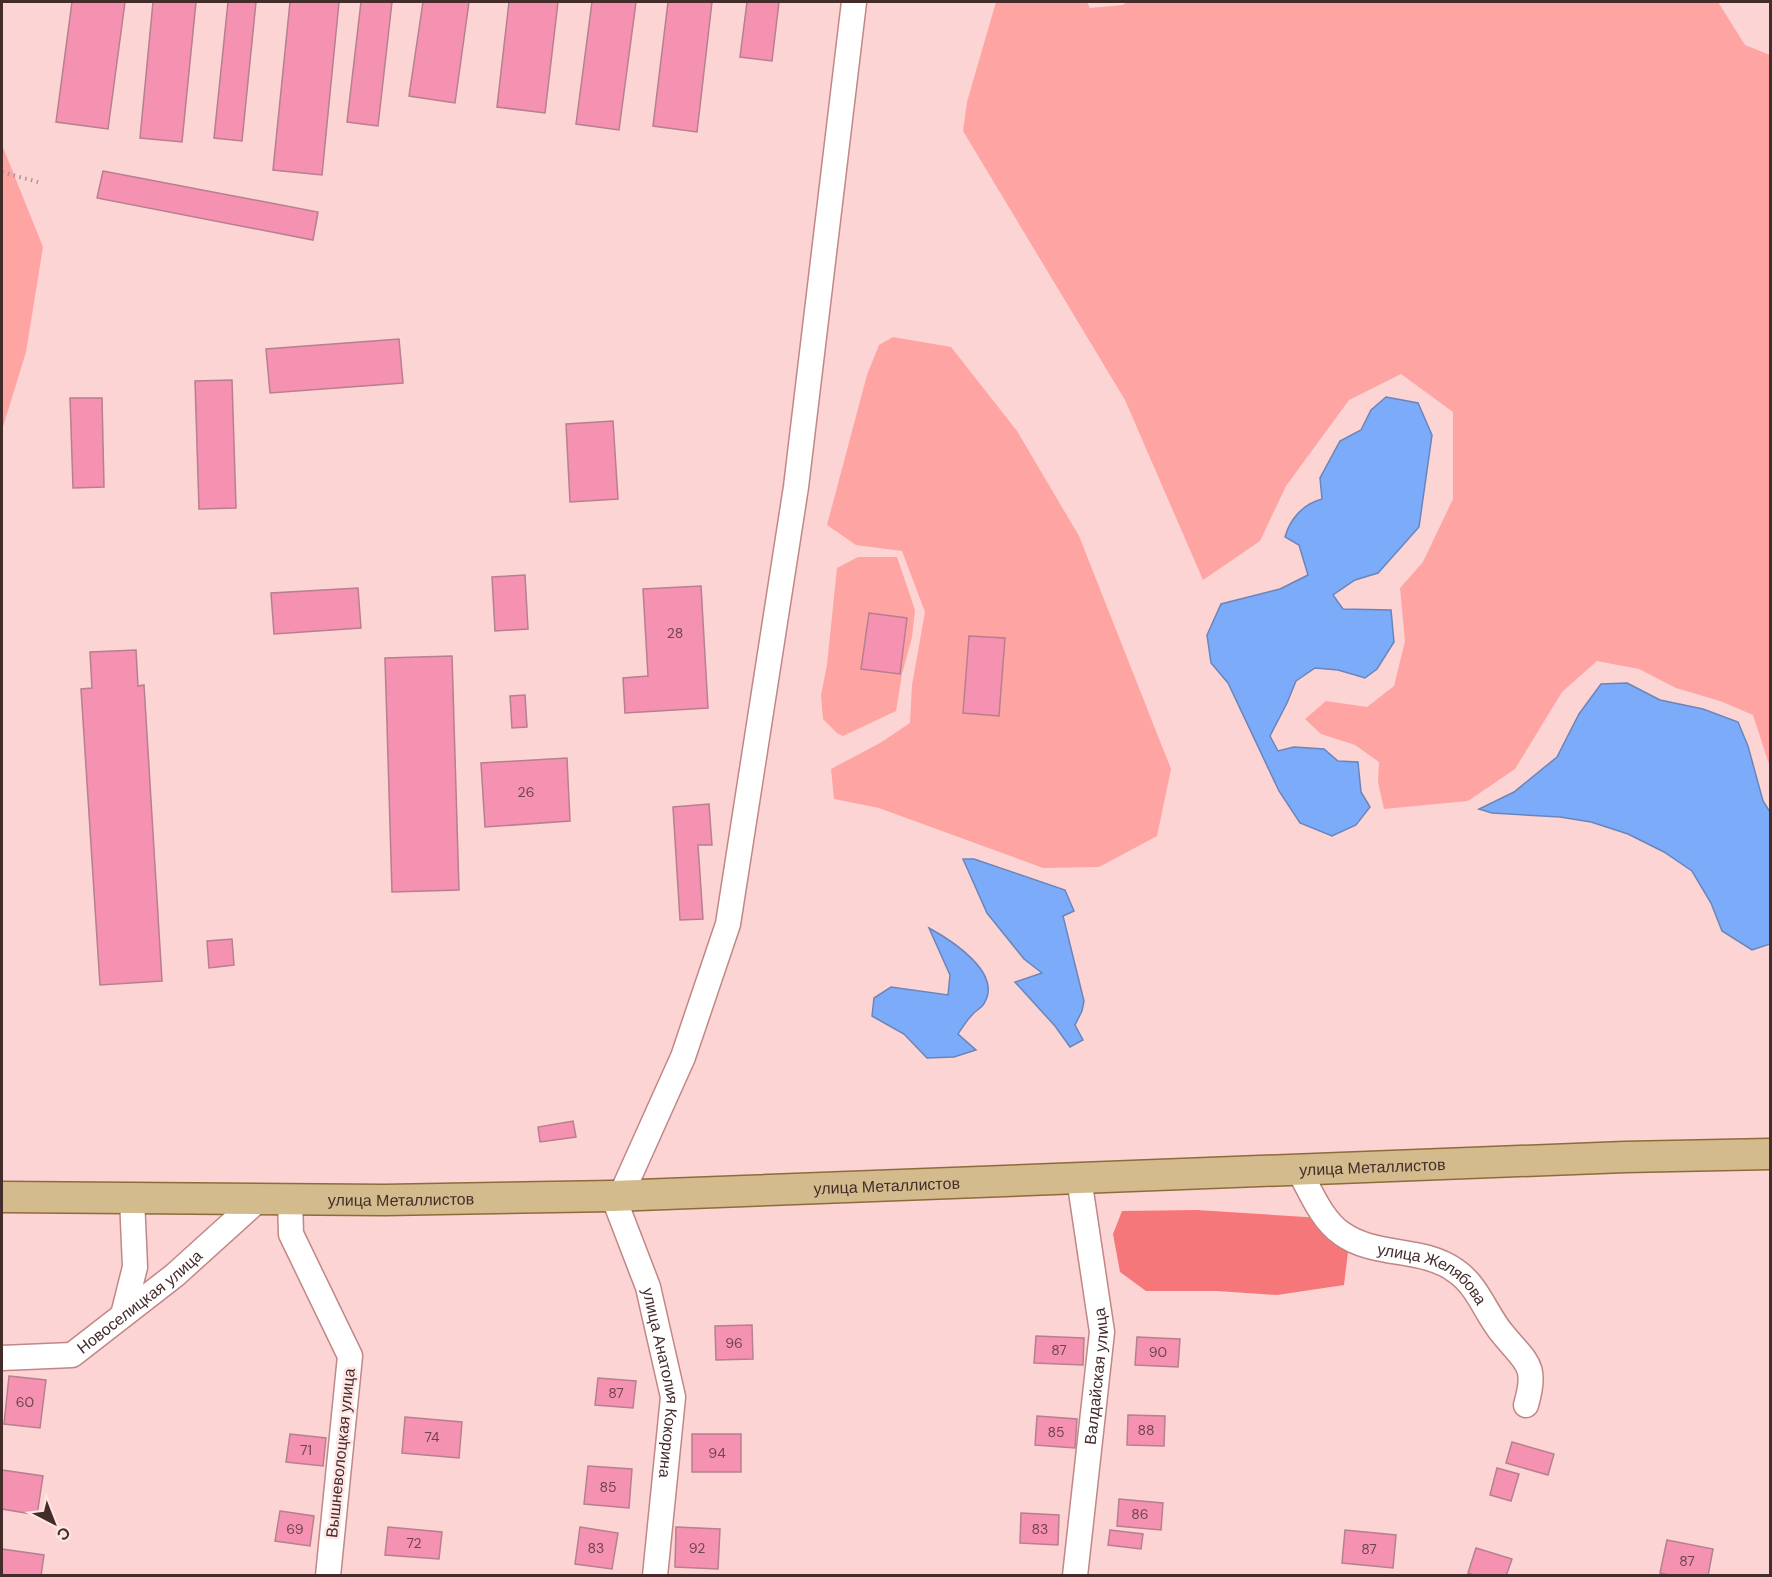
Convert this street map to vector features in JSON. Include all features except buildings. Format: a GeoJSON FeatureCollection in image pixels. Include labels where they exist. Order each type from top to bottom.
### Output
{"type":"FeatureCollection","features":[{"type":"Feature","properties":{"kind":"main road","name":"улица Металлистов"},"geometry":{"type":"LineString","coordinates":[[2,1197],[385,1200],[617,1196],[1298,1169],[1770,1154]]}},
{"type":"Feature","properties":{"kind":"street"},"geometry":{"type":"LineString","coordinates":[[617,1196],[683,1057],[728,924],[796,487],[854,2]]}},
{"type":"Feature","properties":{"kind":"street","name":"улица Желябова"},"geometry":{"type":"LineString","coordinates":[[1298,1169],[1330,1223],[1346,1236],[1374,1249],[1413,1254],[1456,1271],[1474,1290],[1501,1332],[1527,1362],[1532,1384],[1526,1405]]}},
{"type":"Feature","properties":{"kind":"street","name":"Валдайская улица"},"geometry":{"type":"LineString","coordinates":[[1075,1575],[1102,1332],[1078,1178]]}},
{"type":"Feature","properties":{"kind":"street","name":"улица Анатолия Кокорина"},"geometry":{"type":"LineString","coordinates":[[617,1196],[648,1287],[673,1397],[655,1575]]}},
{"type":"Feature","properties":{"kind":"street"},"geometry":{"type":"LineString","coordinates":[[123,1315],[135,1267],[132,1198]]}},
{"type":"Feature","properties":{"kind":"street","name":"Новоселицкая улица"},"geometry":{"type":"LineString","coordinates":[[2,1358],[72,1355],[175,1275],[259,1199]]}},
{"type":"Feature","properties":{"kind":"street","name":"Вышневолоцкая улица"},"geometry":{"type":"LineString","coordinates":[[290,1199],[291,1234],[350,1356],[328,1575]]}},
{"type":"Feature","properties":{"kind":"path"},"geometry":{"type":"LineString","coordinates":[[2,172],[38,183]]}},
{"type":"Feature","properties":{"kind":"shaded area"},"geometry":{"type":"Polygon","coordinates":[[[996,2],[1087,2],[1090,8],[1123,5],[1127,2],[1718,2],[1745,45],[1770,55],[1770,767],[1753,715],[1720,701],[1676,688],[1639,669],[1597,661],[1562,692],[1515,769],[1468,801],[1384,809],[1378,782],[1379,762],[1355,745],[1321,734],[1305,719],[1326,701],[1367,707],[1394,686],[1405,641],[1400,588],[1423,562],[1453,499],[1453,412],[1401,374],[1349,400],[1286,486],[1260,541],[1203,580],[1125,400],[963,131],[967,102],[996,2]]]}},
{"type":"Feature","properties":{"kind":"shaded area"},"geometry":{"type":"Polygon","coordinates":[[[2,145],[43,247],[26,352],[2,430],[2,145]]]}},
{"type":"Feature","properties":{"kind":"shaded area"},"geometry":{"type":"Polygon","coordinates":[[[893,337],[951,347],[1017,431],[1079,536],[1171,769],[1157,836],[1099,867],[1043,868],[879,808],[834,799],[831,769],[880,743],[910,723],[912,685],[925,612],[902,551],[856,545],[827,525],[867,375],[879,345],[893,337]]]}},
{"type":"Feature","properties":{"kind":"shaded area"},"geometry":{"type":"Polygon","coordinates":[[[858,557],[897,557],[915,610],[912,637],[902,674],[896,711],[843,736],[823,719],[821,695],[827,665],[837,568],[858,557]]]}},
{"type":"Feature","properties":{"kind":"shaded area"},"geometry":{"type":"Polygon","coordinates":[[[1197,1210],[1321,1218],[1348,1252],[1344,1285],[1277,1295],[1217,1291],[1146,1291],[1120,1272],[1113,1234],[1122,1211],[1197,1210]]]}},
{"type":"Feature","properties":{"kind":"water"},"geometry":{"type":"Polygon","coordinates":[[[1386,397],[1418,403],[1432,435],[1419,527],[1378,573],[1355,580],[1333,595],[1343,609],[1391,610],[1394,642],[1377,669],[1365,678],[1338,670],[1315,668],[1296,681],[1270,736],[1278,751],[1294,747],[1324,749],[1338,761],[1358,762],[1361,792],[1370,807],[1356,825],[1332,836],[1300,823],[1279,791],[1228,683],[1211,663],[1207,635],[1221,604],[1280,589],[1308,575],[1299,545],[1285,537],[1287,530],[1303,508],[1322,499],[1320,478],[1340,441],[1361,430],[1371,410],[1386,397]]]}},
{"type":"Feature","properties":{"kind":"water"},"geometry":{"type":"Polygon","coordinates":[[[1627,683],[1660,700],[1703,709],[1738,722],[1748,746],[1763,801],[1770,812],[1770,944],[1752,950],[1722,931],[1711,903],[1692,871],[1664,852],[1628,834],[1591,822],[1560,817],[1492,813],[1479,809],[1514,792],[1557,757],[1579,714],[1601,684],[1627,683]]]}},
{"type":"Feature","properties":{"kind":"water"},"geometry":{"type":"Polygon","coordinates":[[[963,859],[974,859],[1065,890],[1074,911],[1063,916],[1084,1001],[1075,1025],[1083,1040],[1070,1047],[1055,1026],[1015,982],[1042,973],[1024,959],[987,913],[963,859]]]}},
{"type":"Feature","properties":{"kind":"water"},"geometry":{"type":"Polygon","coordinates":[[[929,928],[962,949],[981,970],[987,982],[988,993],[983,1005],[970,1017],[958,1034],[976,1050],[954,1057],[927,1058],[904,1034],[872,1016],[874,998],[891,987],[948,995],[950,975],[929,928]]]}}]}
